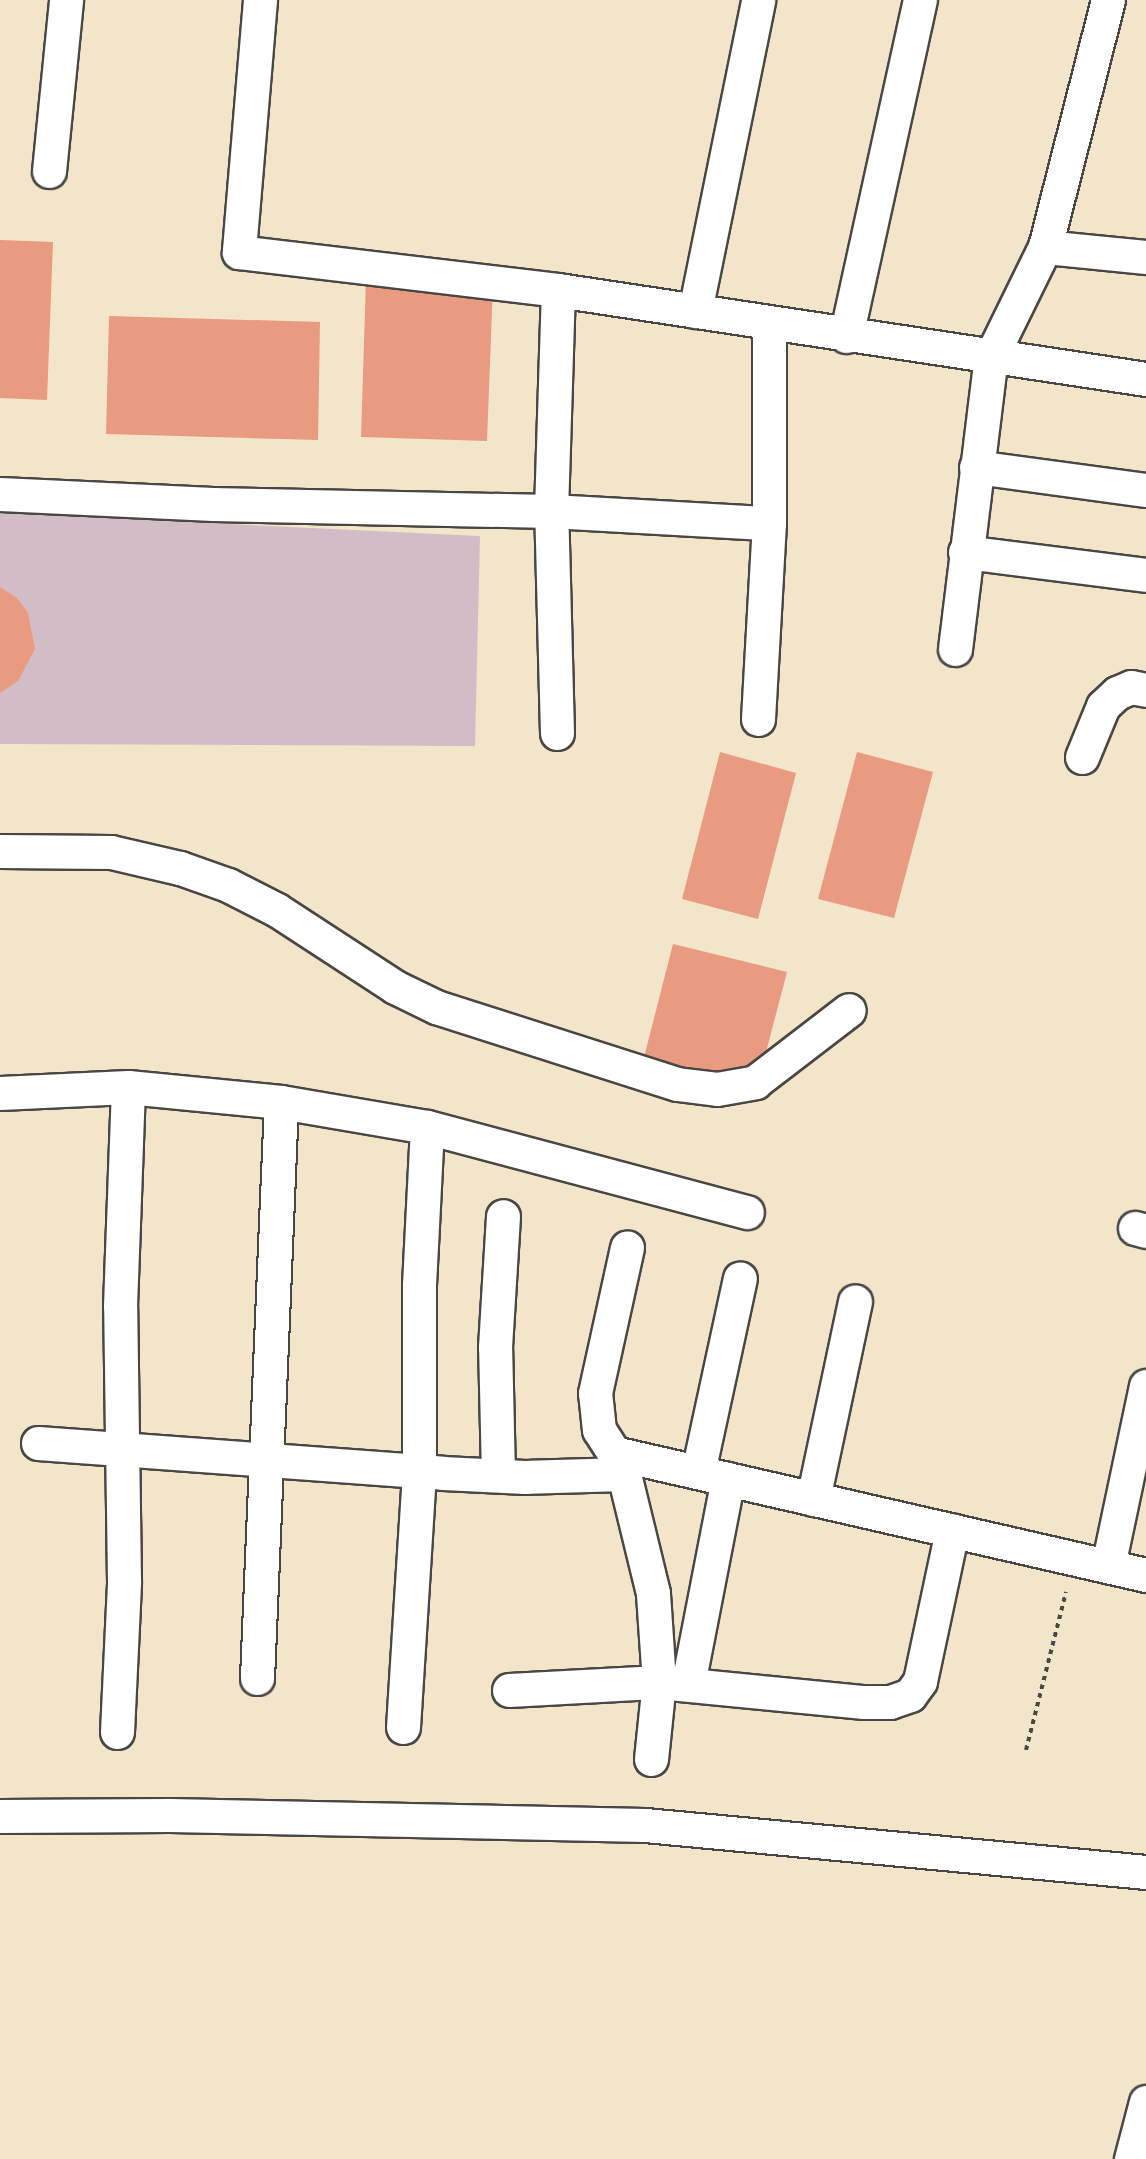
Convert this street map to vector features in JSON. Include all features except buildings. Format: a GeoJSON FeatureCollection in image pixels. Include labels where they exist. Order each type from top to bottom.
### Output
{"type":"FeatureCollection","features":[{"type":"Feature","properties":{"kind":"street"},"geometry":{"type":"LineString","coordinates":[[49,171],[66,0]]}},
{"type":"Feature","properties":{"kind":"street"},"geometry":{"type":"LineString","coordinates":[[260,0],[239,252],[639,299],[769,324],[1146,379]]}},
{"type":"Feature","properties":{"kind":"street"},"geometry":{"type":"LineString","coordinates":[[695,311],[758,0]]}},
{"type":"Feature","properties":{"kind":"street"},"geometry":{"type":"LineString","coordinates":[[846,336],[920,0]]}},
{"type":"Feature","properties":{"kind":"street"},"geometry":{"type":"LineString","coordinates":[[955,649],[965,552],[991,357],[1045,247],[1108,0]]}},
{"type":"Feature","properties":{"kind":"street"},"geometry":{"type":"LineString","coordinates":[[1045,247],[1146,257]]}},
{"type":"Feature","properties":{"kind":"street"},"geometry":{"type":"LineString","coordinates":[[557,734],[551,511],[558,290]]}},
{"type":"Feature","properties":{"kind":"street"},"geometry":{"type":"LineString","coordinates":[[758,719],[769,523],[769,324]]}},
{"type":"Feature","properties":{"kind":"street"},"geometry":{"type":"LineString","coordinates":[[976,468],[1146,490]]}},
{"type":"Feature","properties":{"kind":"street"},"geometry":{"type":"LineString","coordinates":[[0,494],[213,504],[551,511],[769,523]]}},
{"type":"Feature","properties":{"kind":"street"},"geometry":{"type":"LineString","coordinates":[[965,552],[1146,575]]}},
{"type":"Feature","properties":{"kind":"street"},"geometry":{"type":"LineString","coordinates":[[1082,757],[1103,706],[1117,693],[1131,687],[1146,690]]}},
{"type":"Feature","properties":{"kind":"street"},"geometry":{"type":"LineString","coordinates":[[0,851],[111,852],[180,868],[228,885],[277,910],[395,987],[436,1006],[677,1084],[717,1089],[754,1082],[849,1010]]}},
{"type":"Feature","properties":{"kind":"street"},"geometry":{"type":"LineString","coordinates":[[117,1732],[124,1581],[120,1306],[128,1087]]}},
{"type":"Feature","properties":{"kind":"street"},"geometry":{"type":"LineString","coordinates":[[0,1093],[128,1087],[281,1102],[427,1127],[747,1212]]}},
{"type":"Feature","properties":{"kind":"street"},"geometry":{"type":"LineString","coordinates":[[258,1678],[264,1461],[281,1102]]}},
{"type":"Feature","properties":{"kind":"street"},"geometry":{"type":"LineString","coordinates":[[404,1727],[419,1471],[419,1285],[427,1127]]}},
{"type":"Feature","properties":{"kind":"street"},"geometry":{"type":"LineString","coordinates":[[498,1475],[495,1336],[503,1216]]}},
{"type":"Feature","properties":{"kind":"street"},"geometry":{"type":"LineString","coordinates":[[627,1247],[595,1394],[598,1430],[619,1464],[653,1593],[673,1683]]}},
{"type":"Feature","properties":{"kind":"street"},"geometry":{"type":"LineString","coordinates":[[651,1759],[673,1683],[713,1475],[740,1278]]}},
{"type":"Feature","properties":{"kind":"street"},"geometry":{"type":"LineString","coordinates":[[813,1498],[855,1301]]}},
{"type":"Feature","properties":{"kind":"street"},"geometry":{"type":"LineString","coordinates":[[1108,1566],[1146,1386]]}},
{"type":"Feature","properties":{"kind":"street"},"geometry":{"type":"LineString","coordinates":[[38,1443],[264,1461],[498,1475],[619,1464],[713,1475],[1146,1575]]}},
{"type":"Feature","properties":{"kind":"street"},"geometry":{"type":"LineString","coordinates":[[509,1690],[673,1683],[864,1702],[890,1702],[910,1695],[920,1681],[952,1530]]}},
{"type":"Feature","properties":{"kind":"street"},"geometry":{"type":"LineString","coordinates":[[0,1816],[170,1815],[645,1825],[1146,1872]]}},
{"type":"Feature","properties":{"kind":"street"},"geometry":{"type":"LineString","coordinates":[[1131,2159],[1146,2102]]}},
{"type":"Feature","properties":{"kind":"path"},"geometry":{"type":"LineString","coordinates":[[1026,1750],[1074,1559]]}},
{"type":"Feature","properties":{"kind":"shaded area"},"geometry":{"type":"Polygon","coordinates":[[[0,513],[480,536],[475,746],[0,744],[0,513]]]}}]}
